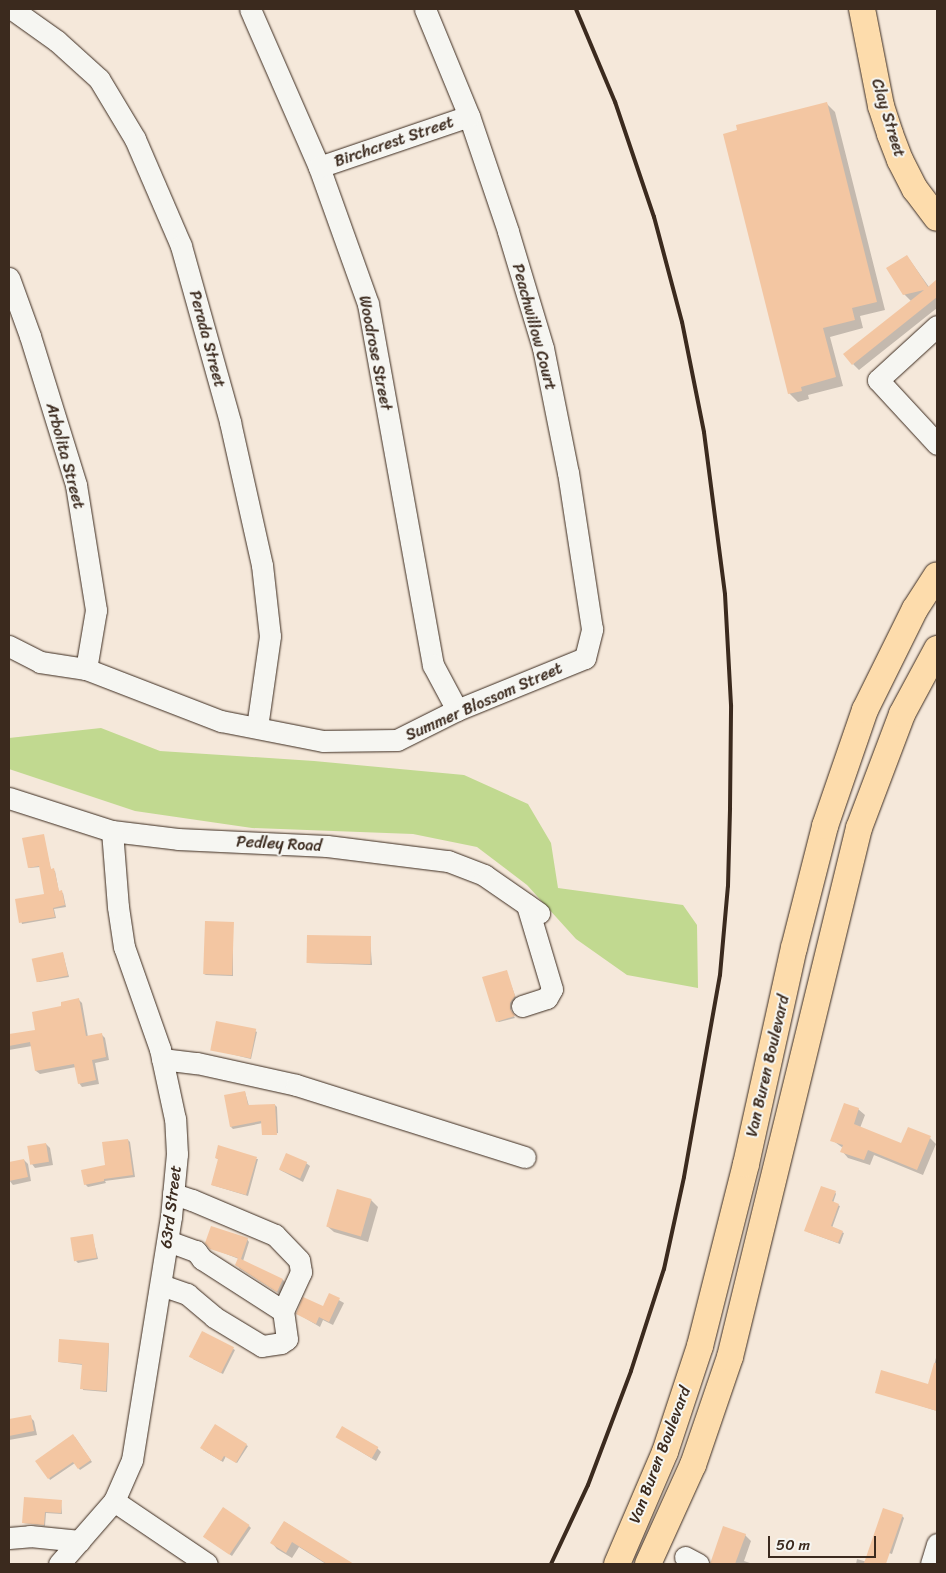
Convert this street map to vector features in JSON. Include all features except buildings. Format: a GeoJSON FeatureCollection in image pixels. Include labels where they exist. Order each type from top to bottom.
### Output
{"type":"FeatureCollection","features":[{"type":"Feature","properties":{"kind":"main road","name":"Clay Street"},"geometry":{"type":"LineString","coordinates":[[862,9],[881,106],[890,134],[900,160],[915,189],[937,218]]}},
{"type":"Feature","properties":{"kind":"main road","name":"Van Buren Boulevard"},"geometry":{"type":"LineString","coordinates":[[616,1564],[665,1452],[700,1346],[746,1164],[794,948],[825,826],[865,710],[915,609],[937,575]]}},
{"type":"Feature","properties":{"kind":"main road","name":"Van Buren Boulevard"},"geometry":{"type":"LineString","coordinates":[[648,1564],[692,1465],[730,1358],[859,828],[902,714],[937,649]]}},
{"type":"Feature","properties":{"kind":"street","name":"Perada Street"},"geometry":{"type":"LineString","coordinates":[[12,9],[58,41],[100,79],[135,139],[181,246],[230,422],[262,565],[270,636],[257,727]]}},
{"type":"Feature","properties":{"kind":"street","name":"Woodrose Street"},"geometry":{"type":"LineString","coordinates":[[250,9],[319,167],[368,304],[433,665],[457,710]]}},
{"type":"Feature","properties":{"kind":"street","name":"Peachwillow Court"},"geometry":{"type":"LineString","coordinates":[[425,9],[469,116],[508,231],[544,348],[568,473],[592,629],[585,658]]}},
{"type":"Feature","properties":{"kind":"street","name":"Birchcrest Street"},"geometry":{"type":"LineString","coordinates":[[319,167],[469,116]]}},
{"type":"Feature","properties":{"kind":"street","name":"Arbolita Street"},"geometry":{"type":"LineString","coordinates":[[9,278],[30,336],[76,485],[96,610],[86,669]]}},
{"type":"Feature","properties":{"kind":"street"},"geometry":{"type":"LineString","coordinates":[[937,326],[878,380],[937,444]]}},
{"type":"Feature","properties":{"kind":"street","name":"Summer Blossom Street"},"geometry":{"type":"LineString","coordinates":[[9,646],[40,662],[86,669],[221,722],[257,727],[323,741],[397,740],[457,710],[585,658]]}},
{"type":"Feature","properties":{"kind":"street","name":"Pedley Road"},"geometry":{"type":"LineString","coordinates":[[9,798],[112,831],[178,839],[327,846],[448,861],[484,875],[533,909],[552,989],[547,998],[522,1006]]}},
{"type":"Feature","properties":{"kind":"street","name":"63rd Street"},"geometry":{"type":"LineString","coordinates":[[59,1564],[114,1501],[132,1460],[168,1241],[177,1154],[174,1119],[162,1059],[124,947],[118,907],[112,831]]}},
{"type":"Feature","properties":{"kind":"street"},"geometry":{"type":"LineString","coordinates":[[162,1059],[197,1063],[296,1085],[526,1157]]}},
{"type":"Feature","properties":{"kind":"street"},"geometry":{"type":"LineString","coordinates":[[161,1285],[187,1294],[214,1317],[262,1346],[281,1343],[287,1340],[283,1310],[301,1272],[299,1260],[275,1236],[192,1200],[173,1194]]}},
{"type":"Feature","properties":{"kind":"street"},"geometry":{"type":"LineString","coordinates":[[168,1241],[196,1251],[202,1259],[283,1310]]}},
{"type":"Feature","properties":{"kind":"street"},"geometry":{"type":"LineString","coordinates":[[114,1501],[207,1564]]}},
{"type":"Feature","properties":{"kind":"street"},"geometry":{"type":"LineString","coordinates":[[9,1538],[30,1536],[80,1541]]}},
{"type":"Feature","properties":{"kind":"street"},"geometry":{"type":"LineString","coordinates":[[930,1564],[937,1544]]}},
{"type":"Feature","properties":{"kind":"green space"},"geometry":{"type":"Polygon","coordinates":[[[101,728],[160,751],[314,761],[464,775],[528,804],[551,843],[558,888],[683,905],[697,925],[698,988],[627,975],[576,939],[527,885],[477,847],[413,834],[252,828],[135,811],[9,769],[9,738],[101,728]]]}},
{"type":"Feature","properties":{"kind":"railway"},"geometry":{"type":"LineString","coordinates":[[551,1564],[588,1485],[631,1371],[664,1269],[684,1177],[720,975],[728,886],[730,808],[731,705],[725,594],[704,432],[682,322],[654,217],[615,102],[576,9]]}}]}
